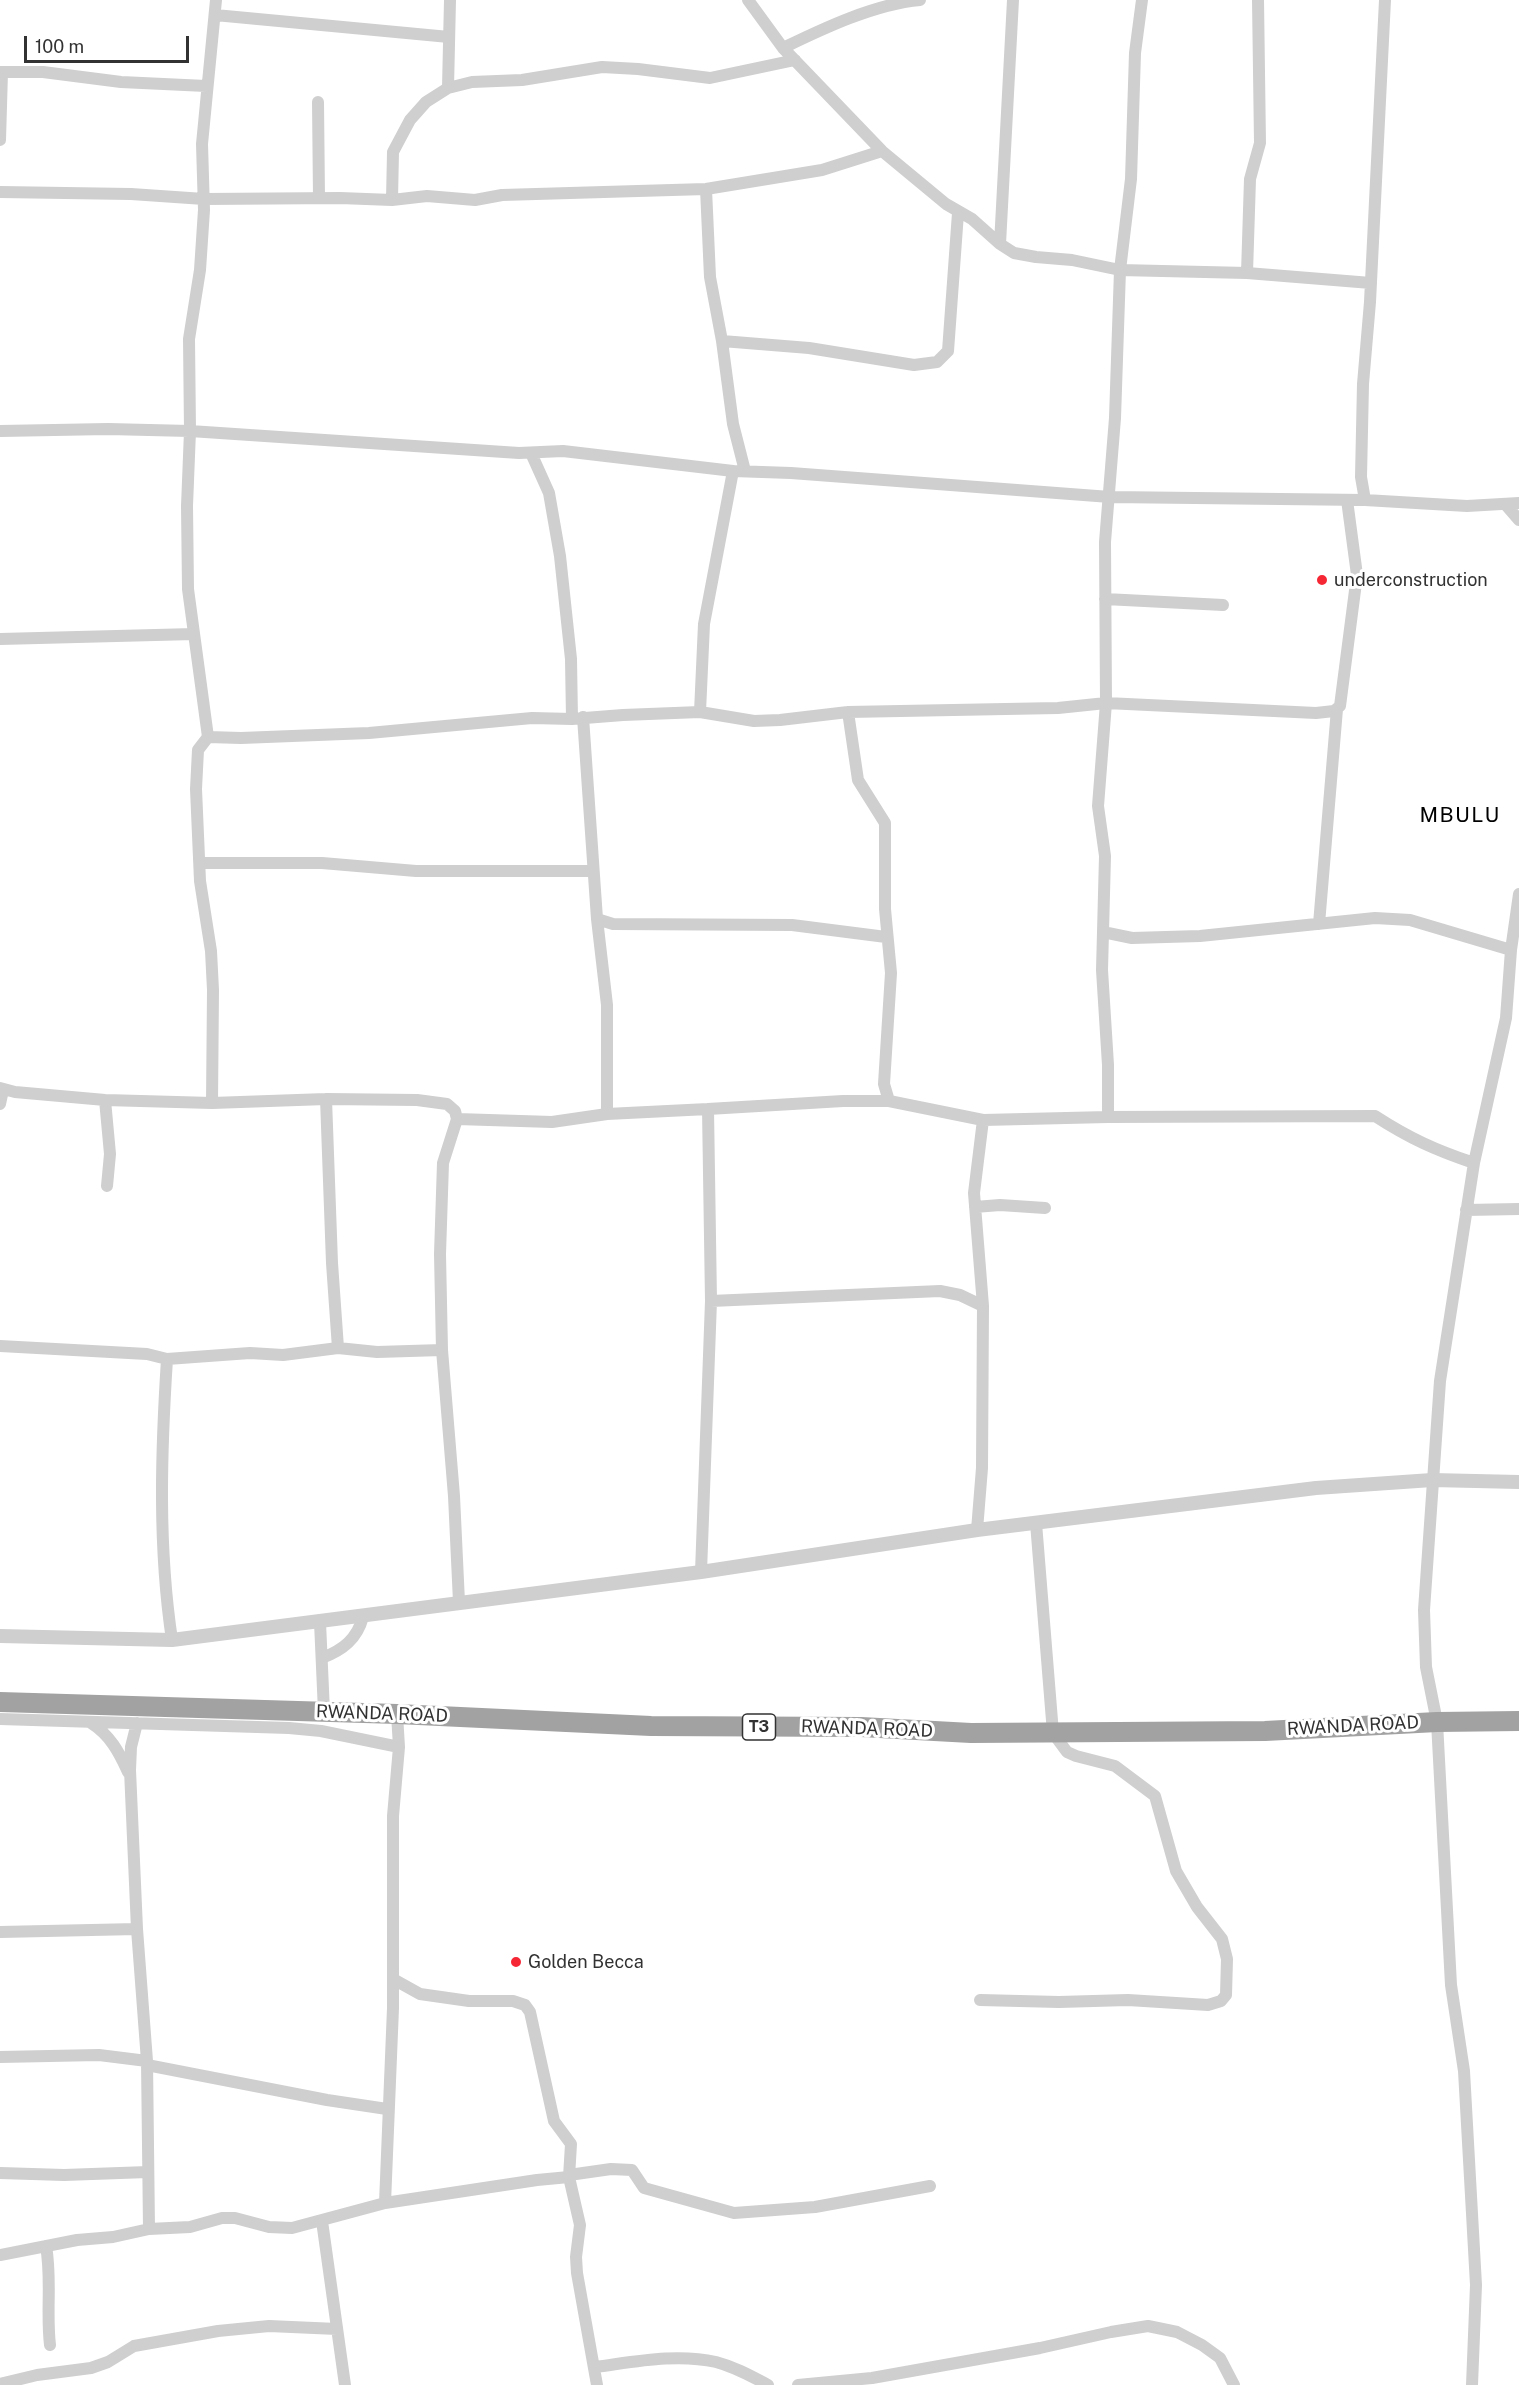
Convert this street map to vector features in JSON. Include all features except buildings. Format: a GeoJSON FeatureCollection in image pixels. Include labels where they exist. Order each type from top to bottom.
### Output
{"type":"FeatureCollection","features":[{"type":"Feature","properties":{"kind":"highway","name":"RWANDA ROAD"},"geometry":{"type":"LineString","coordinates":[[0,1702],[397,1714],[651,1726],[861,1727],[971,1733],[1265,1731],[1437,1722],[1519,1721]]}},
{"type":"Feature","properties":{"kind":"street"},"geometry":{"type":"LineString","coordinates":[[212,1102],[213,990],[211,951],[200,863],[196,789],[198,750],[208,737],[188,590],[187,506],[190,431],[189,339],[198,294],[204,199],[202,156],[206,86],[216,0]]}},
{"type":"Feature","properties":{"kind":"street"},"geometry":{"type":"LineString","coordinates":[[448,88],[450,0]]}},
{"type":"Feature","properties":{"kind":"street"},"geometry":{"type":"LineString","coordinates":[[748,0],[783,48],[882,151],[958,213],[972,219],[1000,244],[1014,253],[1072,260],[1120,270],[1247,273],[1371,283]]}},
{"type":"Feature","properties":{"kind":"street"},"geometry":{"type":"LineString","coordinates":[[783,48],[814,33],[897,2],[920,0]]}},
{"type":"Feature","properties":{"kind":"street"},"geometry":{"type":"LineString","coordinates":[[1000,244],[1013,0]]}},
{"type":"Feature","properties":{"kind":"street"},"geometry":{"type":"LineString","coordinates":[[1108,1117],[1108,1065],[1102,970],[1105,856],[1098,806],[1106,703],[1106,542],[1120,270],[1131,179],[1135,53],[1142,0]]}},
{"type":"Feature","properties":{"kind":"street"},"geometry":{"type":"LineString","coordinates":[[1247,273],[1250,179],[1260,137],[1258,0]]}},
{"type":"Feature","properties":{"kind":"street"},"geometry":{"type":"LineString","coordinates":[[1365,500],[1361,477],[1363,384],[1371,283],[1385,0]]}},
{"type":"Feature","properties":{"kind":"street"},"geometry":{"type":"LineString","coordinates":[[215,15],[449,37]]}},
{"type":"Feature","properties":{"kind":"street"},"geometry":{"type":"LineString","coordinates":[[392,200],[393,152],[410,120],[426,102],[448,88],[472,82],[522,80],[602,68],[638,69],[710,78],[795,60]]}},
{"type":"Feature","properties":{"kind":"street"},"geometry":{"type":"LineString","coordinates":[[0,140],[1,72],[43,72],[121,82],[206,86]]}},
{"type":"Feature","properties":{"kind":"street"},"geometry":{"type":"LineString","coordinates":[[318,102],[319,198]]}},
{"type":"Feature","properties":{"kind":"street"},"geometry":{"type":"LineString","coordinates":[[0,192],[204,199],[392,200],[427,196],[475,200],[502,195],[706,189],[822,170],[882,151]]}},
{"type":"Feature","properties":{"kind":"street"},"geometry":{"type":"LineString","coordinates":[[700,712],[704,624],[739,471],[722,340],[710,278],[706,189]]}},
{"type":"Feature","properties":{"kind":"street"},"geometry":{"type":"LineString","coordinates":[[722,340],[809,348],[914,365],[937,362],[948,351],[958,213]]}},
{"type":"Feature","properties":{"kind":"street"},"geometry":{"type":"LineString","coordinates":[[0,430],[190,431],[531,453],[563,451],[739,471],[802,473],[1110,497],[1365,500],[1423,505],[1519,503]]}},
{"type":"Feature","properties":{"kind":"street"},"geometry":{"type":"LineString","coordinates":[[531,453],[549,493],[559,546],[607,1005],[607,1114]]}},
{"type":"Feature","properties":{"kind":"street"},"geometry":{"type":"LineString","coordinates":[[1319,924],[1337,709],[1340,706],[1357,575],[1347,500]]}},
{"type":"Feature","properties":{"kind":"street"},"geometry":{"type":"LineString","coordinates":[[1506,505],[1519,520]]}},
{"type":"Feature","properties":{"kind":"street"},"geometry":{"type":"LineString","coordinates":[[1105,599],[1223,605]]}},
{"type":"Feature","properties":{"kind":"street"},"geometry":{"type":"LineString","coordinates":[[0,639],[194,634]]}},
{"type":"Feature","properties":{"kind":"street"},"geometry":{"type":"LineString","coordinates":[[208,737],[241,738],[369,733],[532,718],[700,712],[754,721],[848,712],[1058,708],[1106,703],[1316,713],[1337,709]]}},
{"type":"Feature","properties":{"kind":"street"},"geometry":{"type":"LineString","coordinates":[[848,712],[858,780],[885,823],[886,937],[891,973],[884,1084],[889,1101]]}},
{"type":"Feature","properties":{"kind":"street"},"geometry":{"type":"LineString","coordinates":[[200,863],[322,863],[416,872],[593,871]]}},
{"type":"Feature","properties":{"kind":"street"},"geometry":{"type":"LineString","coordinates":[[1473,2385],[1476,2285],[1464,2071],[1451,1985],[1437,1722],[1425,1667],[1424,1610],[1440,1381],[1474,1163],[1506,1017],[1511,950],[1519,894]]}},
{"type":"Feature","properties":{"kind":"street"},"geometry":{"type":"LineString","coordinates":[[1103,932],[1132,938],[1200,936],[1375,918],[1410,920],[1511,950]]}},
{"type":"Feature","properties":{"kind":"street"},"geometry":{"type":"LineString","coordinates":[[597,919],[613,924],[792,925],[886,937]]}},
{"type":"Feature","properties":{"kind":"street"},"geometry":{"type":"LineString","coordinates":[[1506,1017],[1519,1021]]}},
{"type":"Feature","properties":{"kind":"street"},"geometry":{"type":"LineString","coordinates":[[0,1104],[1,1089],[105,1100],[212,1102],[326,1099],[417,1100],[447,1104],[455,1111],[457,1119],[443,1163],[440,1206],[442,1350],[454,1496],[459,1602]]}},
{"type":"Feature","properties":{"kind":"street"},"geometry":{"type":"LineString","coordinates":[[326,1099],[332,1263],[338,1348]]}},
{"type":"Feature","properties":{"kind":"street"},"geometry":{"type":"LineString","coordinates":[[105,1100],[110,1154],[107,1186]]}},
{"type":"Feature","properties":{"kind":"street"},"geometry":{"type":"LineString","coordinates":[[457,1119],[552,1122],[607,1114],[843,1101],[889,1101],[983,1120],[1375,1116],[1407,1137],[1474,1163]]}},
{"type":"Feature","properties":{"kind":"street"},"geometry":{"type":"LineString","coordinates":[[701,1572],[711,1301],[708,1108]]}},
{"type":"Feature","properties":{"kind":"street"},"geometry":{"type":"LineString","coordinates":[[977,1530],[982,1468],[983,1306],[975,1208],[976,1167],[983,1120]]}},
{"type":"Feature","properties":{"kind":"street"},"geometry":{"type":"LineString","coordinates":[[975,1208],[1000,1205],[1045,1208]]}},
{"type":"Feature","properties":{"kind":"street"},"geometry":{"type":"LineString","coordinates":[[1466,1210],[1519,1209]]}},
{"type":"Feature","properties":{"kind":"street"},"geometry":{"type":"LineString","coordinates":[[711,1301],[940,1291],[960,1295],[983,1306]]}},
{"type":"Feature","properties":{"kind":"street"},"geometry":{"type":"LineString","coordinates":[[0,1346],[147,1354],[167,1359],[250,1353],[283,1354],[338,1348],[377,1352],[442,1350]]}},
{"type":"Feature","properties":{"kind":"street"},"geometry":{"type":"LineString","coordinates":[[167,1359],[161,1474],[164,1568],[172,1640]]}},
{"type":"Feature","properties":{"kind":"street"},"geometry":{"type":"LineString","coordinates":[[0,1636],[172,1640],[701,1572],[977,1530],[1316,1488],[1432,1480],[1519,1482]]}},
{"type":"Feature","properties":{"kind":"street"},"geometry":{"type":"LineString","coordinates":[[980,2000],[1059,2002],[1128,2000],[1208,2005],[1221,2001],[1226,1995],[1227,1959],[1222,1939],[1197,1907],[1176,1871],[1155,1796],[1115,1766],[1067,1752],[1053,1733],[1036,1523]]}},
{"type":"Feature","properties":{"kind":"street"},"geometry":{"type":"LineString","coordinates":[[322,1658],[339,1651],[352,1641],[363,1617]]}},
{"type":"Feature","properties":{"kind":"street"},"geometry":{"type":"LineString","coordinates":[[320,1622],[324,1712]]}},
{"type":"Feature","properties":{"kind":"street"},"geometry":{"type":"LineString","coordinates":[[386,2203],[387,2109],[393,1979],[393,1816],[399,1747],[397,1714]]}},
{"type":"Feature","properties":{"kind":"street"},"geometry":{"type":"LineString","coordinates":[[0,1719],[289,1728],[321,1731],[399,1747]]}},
{"type":"Feature","properties":{"kind":"street"},"geometry":{"type":"LineString","coordinates":[[90,1722],[104,1731],[112,1741],[130,1776]]}},
{"type":"Feature","properties":{"kind":"street"},"geometry":{"type":"LineString","coordinates":[[137,1723],[131,1747],[130,1776],[136,1929],[147,2063],[150,2229]]}},
{"type":"Feature","properties":{"kind":"street"},"geometry":{"type":"LineString","coordinates":[[0,1932],[136,1929]]}},
{"type":"Feature","properties":{"kind":"street"},"geometry":{"type":"LineString","coordinates":[[393,1979],[420,1994],[469,2001],[513,2001],[525,2005],[532,2020],[554,2121],[571,2144],[569,2176],[580,2225],[576,2257],[577,2273],[597,2385]]}},
{"type":"Feature","properties":{"kind":"street"},"geometry":{"type":"LineString","coordinates":[[0,2057],[99,2055],[327,2100],[387,2109]]}},
{"type":"Feature","properties":{"kind":"street"},"geometry":{"type":"LineString","coordinates":[[0,2255],[150,2229],[190,2227],[222,2218],[235,2218],[280,2229],[322,2221],[386,2203],[611,2169],[632,2170],[644,2188],[734,2213],[815,2206],[930,2186]]}},
{"type":"Feature","properties":{"kind":"street"},"geometry":{"type":"LineString","coordinates":[[0,2174],[64,2175],[148,2172]]}},
{"type":"Feature","properties":{"kind":"street"},"geometry":{"type":"LineString","coordinates":[[322,2221],[345,2385]]}},
{"type":"Feature","properties":{"kind":"street"},"geometry":{"type":"LineString","coordinates":[[45,2246],[50,2269],[47,2320],[50,2345]]}},
{"type":"Feature","properties":{"kind":"street"},"geometry":{"type":"LineString","coordinates":[[0,2384],[37,2375],[91,2368],[108,2362],[134,2346],[218,2331],[269,2326],[325,2330],[337,2328]]}},
{"type":"Feature","properties":{"kind":"street"},"geometry":{"type":"LineString","coordinates":[[798,2385],[872,2378],[1148,2326],[1177,2332],[1202,2345],[1220,2358],[1234,2385]]}},
{"type":"Feature","properties":{"kind":"street"},"geometry":{"type":"LineString","coordinates":[[595,2367],[662,2359],[694,2359],[742,2371],[768,2385]]}},
{"type":"Feature","properties":{"kind":"place","name":"underconstruction"},"geometry":{"type":"Point","coordinates":[1322,580]}},
{"type":"Feature","properties":{"kind":"place","name":"Golden Becca"},"geometry":{"type":"Point","coordinates":[516,1962]}},
{"type":"Feature","properties":{"kind":"district","name":"MBULU"},"geometry":{"type":"Point","coordinates":[1460,816]}}]}
